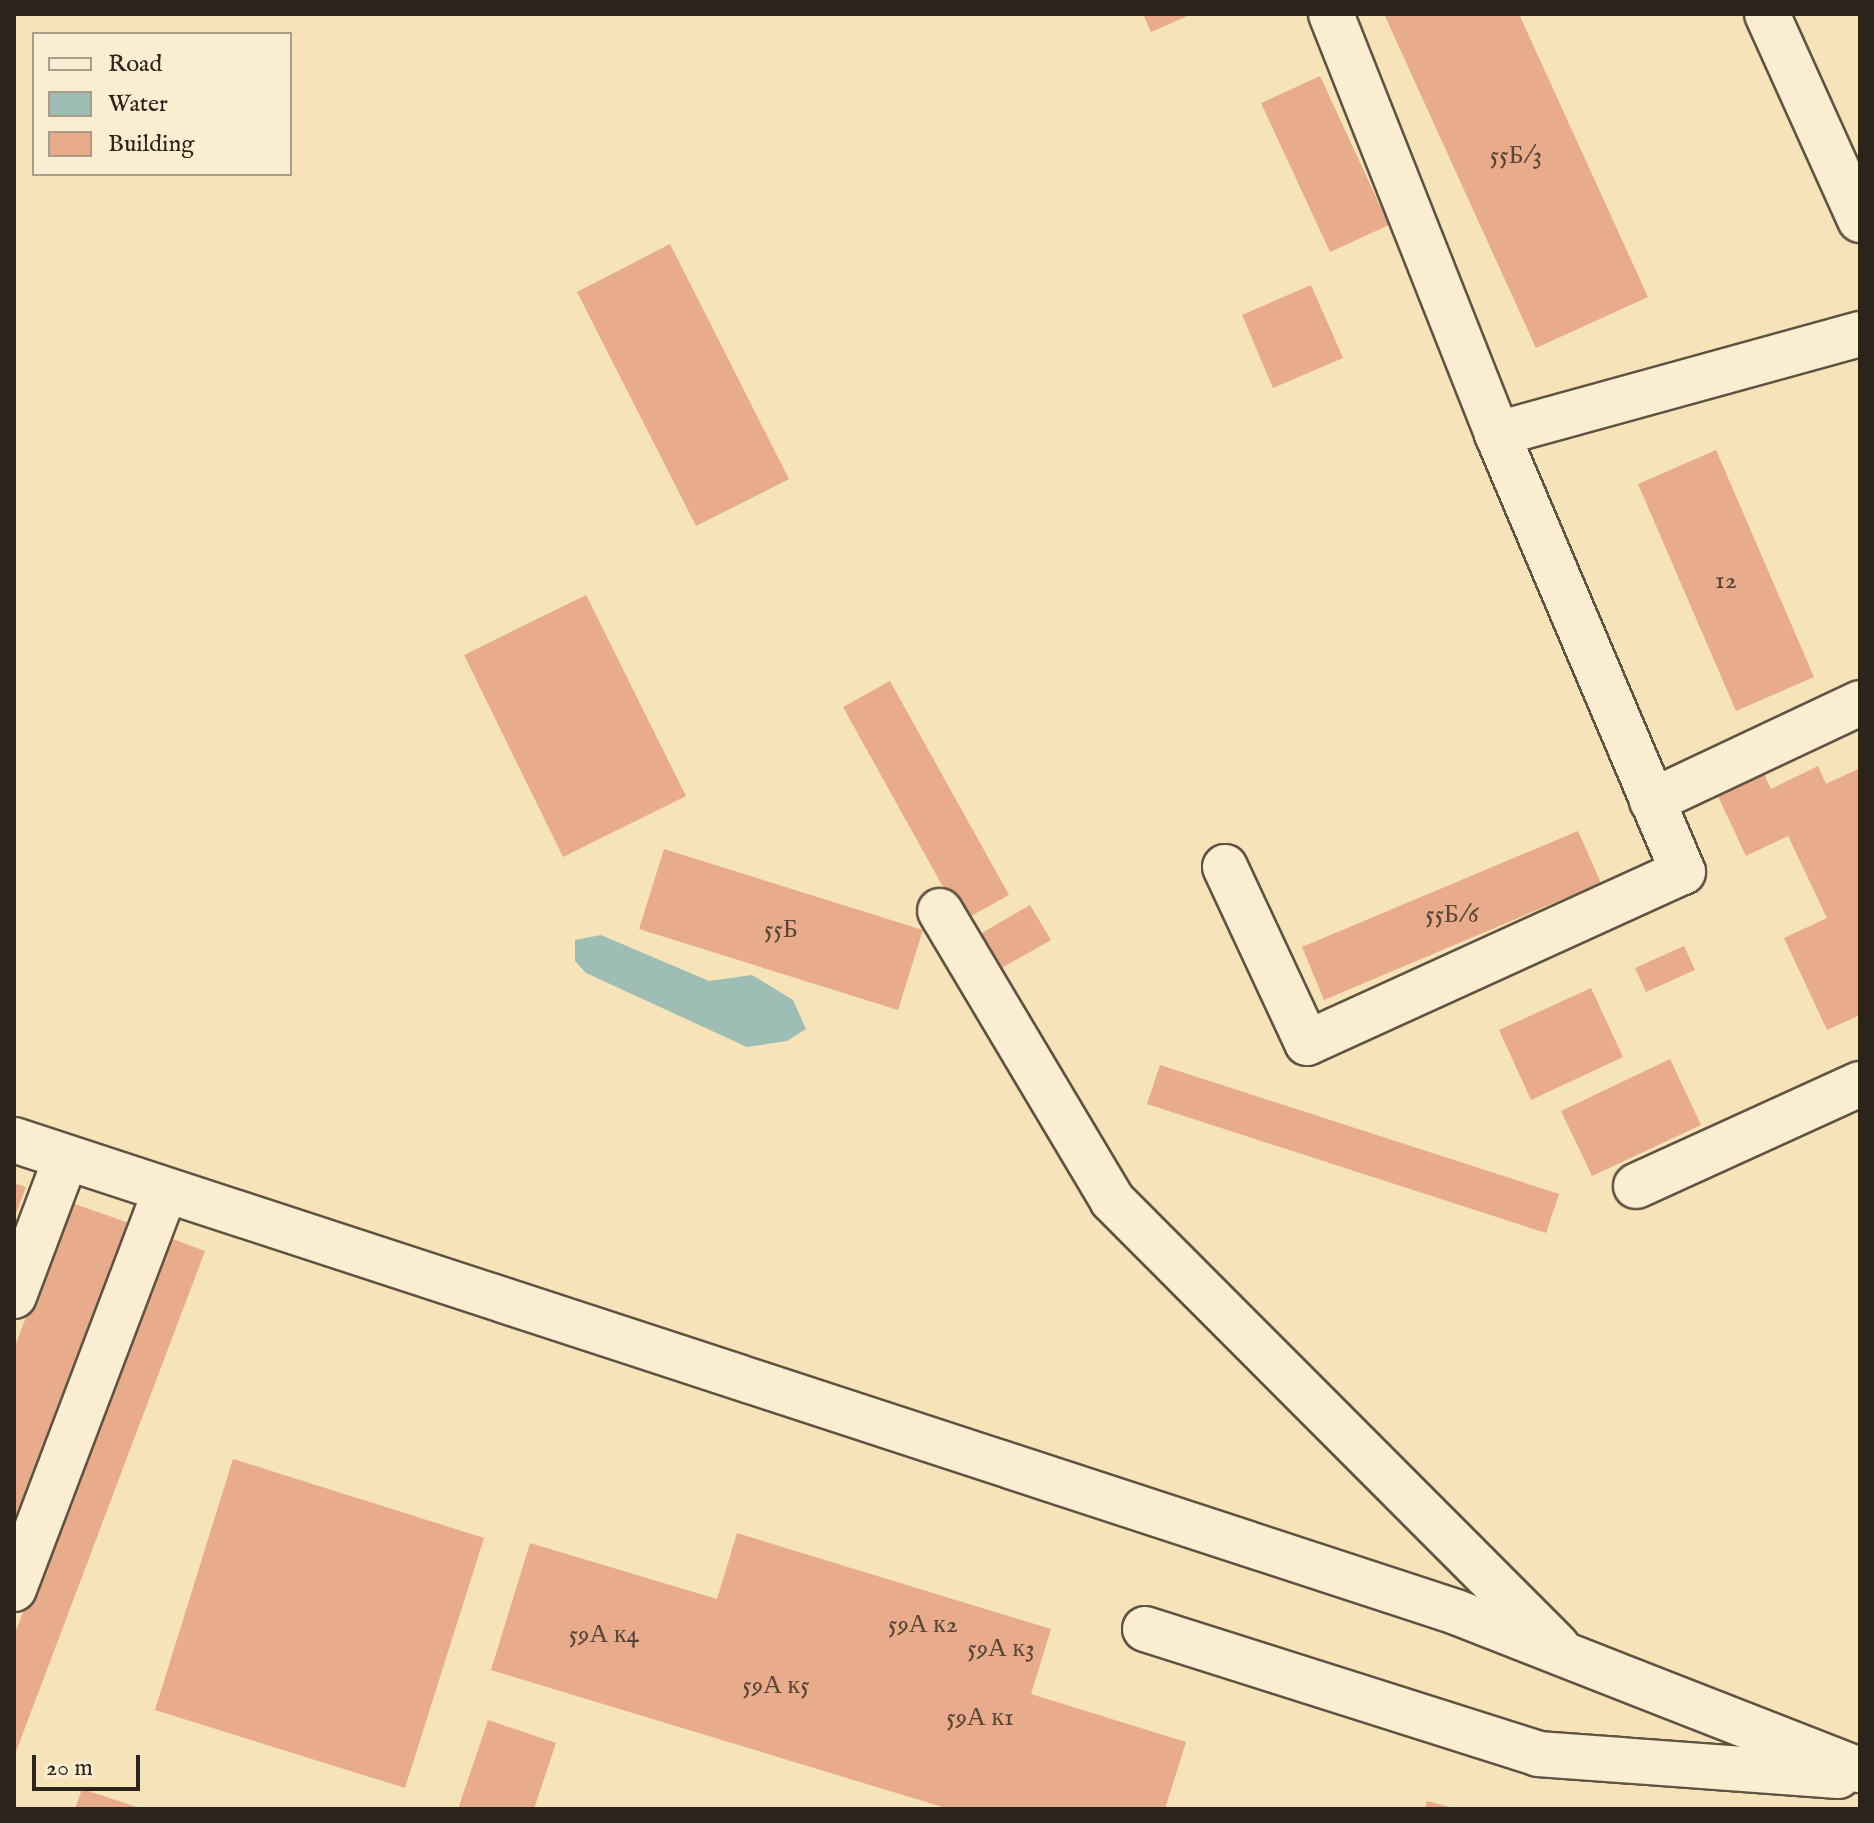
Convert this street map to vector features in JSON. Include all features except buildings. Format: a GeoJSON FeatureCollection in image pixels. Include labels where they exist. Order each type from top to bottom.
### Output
{"type":"FeatureCollection","features":[{"type":"Feature","properties":{"kind":"street"},"geometry":{"type":"LineString","coordinates":[[1225,867],[1307,1043],[1683,872],[1497,434],[1331,14]]}},
{"type":"Feature","properties":{"kind":"street"},"geometry":{"type":"LineString","coordinates":[[1767,14],[1860,220]]}},
{"type":"Feature","properties":{"kind":"street"},"geometry":{"type":"LineString","coordinates":[[1497,434],[1860,334]]}},
{"type":"Feature","properties":{"kind":"street"},"geometry":{"type":"LineString","coordinates":[[1652,801],[1860,703]]}},
{"type":"Feature","properties":{"kind":"street"},"geometry":{"type":"LineString","coordinates":[[940,911],[1112,1200],[1569,1658]]}},
{"type":"Feature","properties":{"kind":"street"},"geometry":{"type":"LineString","coordinates":[[1636,1186],[1860,1084]]}},
{"type":"Feature","properties":{"kind":"street"},"geometry":{"type":"LineString","coordinates":[[14,1140],[165,1192],[1456,1612],[1860,1770]]}},
{"type":"Feature","properties":{"kind":"street"},"geometry":{"type":"LineString","coordinates":[[14,1296],[66,1158]]}},
{"type":"Feature","properties":{"kind":"street"},"geometry":{"type":"LineString","coordinates":[[14,1589],[165,1192]]}},
{"type":"Feature","properties":{"kind":"street"},"geometry":{"type":"LineString","coordinates":[[1145,1629],[1538,1754],[1860,1777]]}},
{"type":"Feature","properties":{"kind":"water"},"geometry":{"type":"Polygon","coordinates":[[[601,935],[709,981],[752,975],[793,1000],[806,1029],[787,1041],[747,1047],[586,973],[575,961],[575,940],[601,935]]]}}]}
